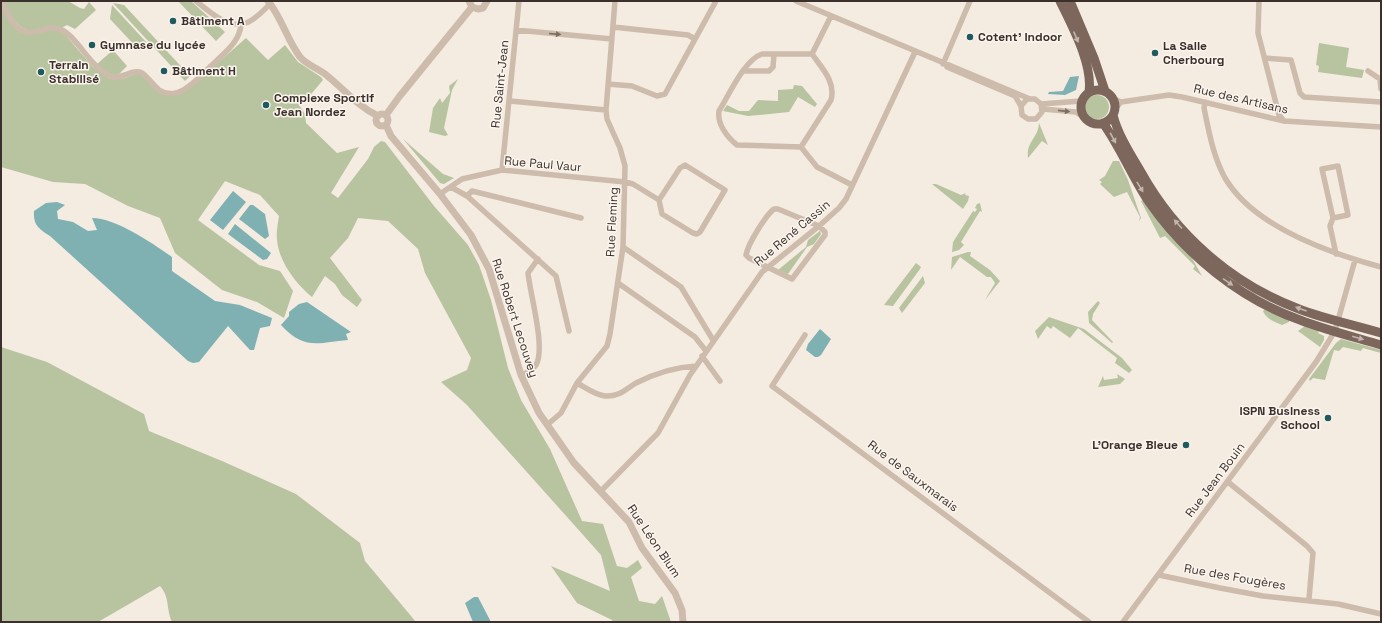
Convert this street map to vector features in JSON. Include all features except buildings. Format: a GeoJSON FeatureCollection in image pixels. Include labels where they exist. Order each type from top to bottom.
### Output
{"type":"FeatureCollection","features":[{"type":"Feature","properties":{"kind":"main road"},"geometry":{"type":"LineString","coordinates":[[1060,1],[1091,80],[1090,92]]}},
{"type":"Feature","properties":{"kind":"main road"},"geometry":{"type":"LineString","coordinates":[[1070,1],[1094,58],[1105,91],[1112,98],[1114,112],[1129,150],[1146,181],[1175,222],[1205,252],[1250,285],[1274,298],[1300,310],[1381,333]]}},
{"type":"Feature","properties":{"kind":"main road"},"geometry":{"type":"LineString","coordinates":[[1105,91],[1100,90],[1090,92],[1081,101],[1081,112],[1083,117],[1092,124],[1104,123],[1114,112]]}},
{"type":"Feature","properties":{"kind":"main road"},"geometry":{"type":"LineString","coordinates":[[1104,123],[1149,202],[1168,226],[1201,260],[1224,279],[1269,307],[1298,320],[1381,345]]}},
{"type":"Feature","properties":{"kind":"street"},"geometry":{"type":"LineString","coordinates":[[1,1],[11,21],[24,32],[32,33],[52,27],[59,28],[64,31],[103,72],[111,77],[120,78],[136,72],[141,73],[160,90],[168,92],[179,93],[186,89],[207,70],[238,38],[242,24]]}},
{"type":"Feature","properties":{"kind":"street"},"geometry":{"type":"LineString","coordinates":[[196,1],[217,17],[230,22],[242,24],[255,18],[269,2],[297,52],[304,61],[326,75],[357,103],[378,116],[380,114],[386,115]]}},
{"type":"Feature","properties":{"kind":"street"},"geometry":{"type":"LineString","coordinates":[[378,116],[376,120],[377,124],[380,126],[386,125],[388,119],[386,115],[398,97],[471,4],[481,9],[486,6],[487,1]]}},
{"type":"Feature","properties":{"kind":"street","name":"Rue Saint-Jean"},"geometry":{"type":"LineString","coordinates":[[502,170],[519,1]]}},
{"type":"Feature","properties":{"kind":"street","name":"Rue Fleming"},"geometry":{"type":"LineString","coordinates":[[547,425],[561,413],[577,384],[607,346],[618,283],[623,247],[625,182],[624,159],[608,119],[606,110],[615,1]]}},
{"type":"Feature","properties":{"kind":"street"},"geometry":{"type":"LineString","coordinates":[[608,84],[632,86],[657,96],[663,95],[668,90],[716,1]]}},
{"type":"Feature","properties":{"kind":"street"},"geometry":{"type":"LineString","coordinates":[[796,1],[915,52],[944,61],[1030,99],[1037,100],[1042,106],[1076,112],[1083,117]]}},
{"type":"Feature","properties":{"kind":"street"},"geometry":{"type":"LineString","coordinates":[[944,61],[970,1]]}},
{"type":"Feature","properties":{"kind":"street"},"geometry":{"type":"LineString","coordinates":[[1259,1],[1258,33],[1279,115],[1284,121]]}},
{"type":"Feature","properties":{"kind":"street"},"geometry":{"type":"LineString","coordinates":[[812,54],[831,16]]}},
{"type":"Feature","properties":{"kind":"street"},"geometry":{"type":"LineString","coordinates":[[613,27],[688,35],[696,39]]}},
{"type":"Feature","properties":{"kind":"street"},"geometry":{"type":"LineString","coordinates":[[516,30],[612,40]]}},
{"type":"Feature","properties":{"kind":"street","name":"Rue René Cassin"},"geometry":{"type":"LineString","coordinates":[[601,491],[658,433],[702,356],[752,285],[768,268],[839,208],[852,186],[915,52]]}},
{"type":"Feature","properties":{"kind":"street"},"geometry":{"type":"LineString","coordinates":[[743,71],[769,71],[773,67],[774,54]]}},
{"type":"Feature","properties":{"kind":"street"},"geometry":{"type":"LineString","coordinates":[[801,147],[746,146],[737,144],[731,140],[722,127],[718,117],[719,111],[743,71],[757,55],[812,54]]}},
{"type":"Feature","properties":{"kind":"street"},"geometry":{"type":"LineString","coordinates":[[801,147],[832,100],[833,94],[830,80],[812,54]]}},
{"type":"Feature","properties":{"kind":"street"},"geometry":{"type":"LineString","coordinates":[[1265,58],[1290,60],[1300,93],[1304,97],[1381,102]]}},
{"type":"Feature","properties":{"kind":"street"},"geometry":{"type":"LineString","coordinates":[[944,61],[951,69],[1015,96],[1021,106],[1022,115],[1031,120],[1039,118],[1042,106]]}},
{"type":"Feature","properties":{"kind":"street"},"geometry":{"type":"LineString","coordinates":[[1368,71],[1380,79],[1381,88]]}},
{"type":"Feature","properties":{"kind":"street","name":"Rue des Artisans"},"geometry":{"type":"LineString","coordinates":[[1121,102],[1169,95],[1284,121],[1381,127]]}},
{"type":"Feature","properties":{"kind":"street"},"geometry":{"type":"LineString","coordinates":[[1112,98],[1121,102],[1114,112]]}},
{"type":"Feature","properties":{"kind":"street"},"geometry":{"type":"LineString","coordinates":[[1021,106],[1024,102],[1030,99]]}},
{"type":"Feature","properties":{"kind":"street"},"geometry":{"type":"LineString","coordinates":[[510,101],[606,110]]}},
{"type":"Feature","properties":{"kind":"street"},"geometry":{"type":"LineString","coordinates":[[1042,106],[1081,101]]}},
{"type":"Feature","properties":{"kind":"street"},"geometry":{"type":"LineString","coordinates":[[1205,102],[1204,108],[1217,160],[1235,192],[1281,228],[1314,246],[1355,260],[1381,266]]}},
{"type":"Feature","properties":{"kind":"street","name":"Rue Robert Lecouvey"},"geometry":{"type":"LineString","coordinates":[[386,125],[391,136],[440,194],[471,235],[485,260],[495,285],[521,375],[547,425]]}},
{"type":"Feature","properties":{"kind":"street"},"geometry":{"type":"LineString","coordinates":[[801,147],[817,167],[852,186]]}},
{"type":"Feature","properties":{"kind":"street"},"geometry":{"type":"LineString","coordinates":[[685,165],[725,190],[700,232],[697,234],[662,214],[659,200],[680,168],[685,165]]}},
{"type":"Feature","properties":{"kind":"street"},"geometry":{"type":"LineString","coordinates":[[1333,218],[1348,215],[1338,166],[1322,169],[1333,218],[1330,226],[1336,254]]}},
{"type":"Feature","properties":{"kind":"street","name":"Rue Paul Vaur"},"geometry":{"type":"LineString","coordinates":[[440,194],[462,179],[502,170],[625,182],[633,184],[659,200]]}},
{"type":"Feature","properties":{"kind":"street"},"geometry":{"type":"LineString","coordinates":[[451,187],[467,196],[556,276],[569,331]]}},
{"type":"Feature","properties":{"kind":"street"},"geometry":{"type":"LineString","coordinates":[[467,196],[472,191],[581,218]]}},
{"type":"Feature","properties":{"kind":"street"},"geometry":{"type":"LineString","coordinates":[[774,209],[778,209],[819,226],[824,230],[824,235],[792,279],[768,268],[748,258],[746,255],[747,250],[757,233],[774,209]]}},
{"type":"Feature","properties":{"kind":"street"},"geometry":{"type":"LineString","coordinates":[[623,247],[681,287],[713,340]]}},
{"type":"Feature","properties":{"kind":"street"},"geometry":{"type":"LineString","coordinates":[[521,375],[531,370],[538,359],[538,335],[528,273],[538,259]]}},
{"type":"Feature","properties":{"kind":"street","name":"Rue Jean Bouin"},"geometry":{"type":"LineString","coordinates":[[1123,622],[1316,362],[1335,331],[1355,260]]}},
{"type":"Feature","properties":{"kind":"street"},"geometry":{"type":"LineString","coordinates":[[618,283],[699,341],[706,351]]}},
{"type":"Feature","properties":{"kind":"street"},"geometry":{"type":"LineString","coordinates":[[699,341],[707,331]]}},
{"type":"Feature","properties":{"kind":"street","name":"Rue de Sauxmarais"},"geometry":{"type":"LineString","coordinates":[[806,335],[772,386],[1089,622]]}},
{"type":"Feature","properties":{"kind":"street"},"geometry":{"type":"LineString","coordinates":[[702,356],[720,381]]}},
{"type":"Feature","properties":{"kind":"street"},"geometry":{"type":"LineString","coordinates":[[577,384],[593,393],[605,396],[615,395],[625,392],[636,384],[681,366],[696,366]]}},
{"type":"Feature","properties":{"kind":"street","name":"Rue Léon Blum"},"geometry":{"type":"LineString","coordinates":[[547,425],[574,463],[626,517],[642,548],[672,587],[680,604],[683,622]]}},
{"type":"Feature","properties":{"kind":"street"},"geometry":{"type":"LineString","coordinates":[[1228,482],[1307,546],[1313,553],[1309,599]]}},
{"type":"Feature","properties":{"kind":"street","name":"Rue des Fougères"},"geometry":{"type":"LineString","coordinates":[[1159,575],[1263,596],[1309,599],[1381,614]]}},
{"type":"Feature","properties":{"kind":"green space"},"geometry":{"type":"Polygon","coordinates":[[[3,1],[68,1],[84,9],[89,2],[96,10],[75,29],[67,25],[56,29],[39,31],[25,28],[15,22],[3,1]]]}},
{"type":"Feature","properties":{"kind":"green space"},"geometry":{"type":"Polygon","coordinates":[[[178,1],[191,1],[225,32],[216,41],[178,1]]]}},
{"type":"Feature","properties":{"kind":"green space"},"geometry":{"type":"Polygon","coordinates":[[[113,3],[124,5],[190,76],[185,81],[113,3]]]}},
{"type":"Feature","properties":{"kind":"green space"},"geometry":{"type":"Polygon","coordinates":[[[1,4],[18,30],[51,28],[62,31],[93,67],[110,79],[122,79],[138,73],[165,93],[188,89],[246,38],[268,60],[285,45],[298,62],[321,77],[323,80],[307,99],[303,96],[299,105],[305,114],[306,123],[337,153],[359,147],[331,193],[338,198],[368,159],[374,147],[381,141],[385,142],[434,206],[468,245],[479,265],[491,300],[508,368],[521,400],[550,449],[582,521],[603,524],[617,566],[627,568],[638,560],[642,568],[631,577],[639,601],[655,604],[662,596],[671,622],[613,622],[612,620],[577,603],[551,566],[610,591],[601,555],[467,405],[441,382],[467,370],[471,358],[425,273],[418,249],[388,221],[358,218],[348,238],[330,258],[362,300],[357,307],[342,295],[335,284],[325,276],[312,297],[294,279],[281,256],[278,248],[277,237],[279,216],[260,195],[225,181],[198,220],[259,265],[280,271],[293,291],[284,318],[257,302],[222,290],[175,253],[160,218],[128,206],[85,184],[53,182],[1,167],[1,4]]]}},
{"type":"Feature","properties":{"kind":"green space"},"geometry":{"type":"Polygon","coordinates":[[[112,5],[147,43],[140,51],[110,19],[112,5]]]}},
{"type":"Feature","properties":{"kind":"green space"},"geometry":{"type":"Polygon","coordinates":[[[1319,43],[1349,48],[1346,67],[1364,70],[1362,78],[1318,72],[1319,66],[1316,65],[1319,43]]]}},
{"type":"Feature","properties":{"kind":"green space"},"geometry":{"type":"Polygon","coordinates":[[[113,50],[127,66],[116,77],[111,77],[97,64],[113,50]]]}},
{"type":"Feature","properties":{"kind":"green space"},"geometry":{"type":"Polygon","coordinates":[[[458,79],[452,90],[444,128],[448,135],[445,136],[429,132],[433,108],[440,98],[442,103],[450,93],[449,86],[458,79]]]}},
{"type":"Feature","properties":{"kind":"green space"},"geometry":{"type":"Polygon","coordinates":[[[794,85],[802,86],[817,104],[815,107],[798,97],[789,112],[748,116],[723,111],[727,105],[739,111],[749,111],[758,100],[778,101],[778,90],[793,89],[794,85]]]}},
{"type":"Feature","properties":{"kind":"green space"},"geometry":{"type":"Polygon","coordinates":[[[1097,95],[1102,96],[1108,102],[1108,112],[1102,118],[1097,119],[1092,118],[1086,112],[1085,107],[1086,102],[1092,96],[1097,95]]]}},
{"type":"Feature","properties":{"kind":"green space"},"geometry":{"type":"Polygon","coordinates":[[[1039,123],[1048,145],[1042,141],[1028,158],[1030,144],[1037,133],[1039,123]]]}},
{"type":"Feature","properties":{"kind":"green space"},"geometry":{"type":"Polygon","coordinates":[[[403,139],[443,174],[454,178],[444,184],[440,183],[403,139]]]}},
{"type":"Feature","properties":{"kind":"green space"},"geometry":{"type":"Polygon","coordinates":[[[1113,161],[1119,161],[1128,180],[1141,218],[1139,221],[1140,217],[1127,192],[1114,197],[1100,184],[1102,182],[1099,180],[1105,176],[1113,161]]]}},
{"type":"Feature","properties":{"kind":"green space"},"geometry":{"type":"Polygon","coordinates":[[[932,184],[936,184],[961,195],[966,193],[965,195],[969,196],[963,209],[932,184]]]}},
{"type":"Feature","properties":{"kind":"green space"},"geometry":{"type":"Polygon","coordinates":[[[1143,200],[1192,258],[1202,276],[1193,269],[1195,266],[1165,236],[1160,238],[1141,201],[1143,200]]]}},
{"type":"Feature","properties":{"kind":"green space"},"geometry":{"type":"Polygon","coordinates":[[[980,203],[982,212],[980,211],[961,242],[964,245],[959,250],[952,252],[953,242],[973,211],[975,212],[977,209],[975,208],[977,204],[980,203]]]}},
{"type":"Feature","properties":{"kind":"green space"},"geometry":{"type":"Polygon","coordinates":[[[820,231],[821,234],[814,244],[807,247],[788,274],[778,270],[806,247],[808,240],[820,231]]]}},
{"type":"Feature","properties":{"kind":"green space"},"geometry":{"type":"Polygon","coordinates":[[[971,252],[970,256],[990,270],[1000,281],[985,300],[995,283],[991,277],[987,277],[960,257],[951,270],[952,257],[971,252]]]}},
{"type":"Feature","properties":{"kind":"green space"},"geometry":{"type":"Polygon","coordinates":[[[916,263],[921,267],[920,269],[893,306],[884,305],[916,263]]]}},
{"type":"Feature","properties":{"kind":"green space"},"geometry":{"type":"Polygon","coordinates":[[[923,276],[925,283],[902,313],[899,308],[923,276]]]}},
{"type":"Feature","properties":{"kind":"green space"},"geometry":{"type":"Polygon","coordinates":[[[1098,301],[1100,303],[1093,314],[1092,320],[1113,342],[1112,343],[1089,323],[1088,312],[1098,301]]]}},
{"type":"Feature","properties":{"kind":"green space"},"geometry":{"type":"Polygon","coordinates":[[[1265,309],[1289,320],[1289,322],[1282,325],[1268,318],[1263,311],[1265,309]]]}},
{"type":"Feature","properties":{"kind":"green space"},"geometry":{"type":"Polygon","coordinates":[[[1049,317],[1084,329],[1122,358],[1132,370],[1129,373],[1115,363],[1117,358],[1078,328],[1070,338],[1053,326],[1051,329],[1047,326],[1038,339],[1035,331],[1049,317]]]}},
{"type":"Feature","properties":{"kind":"green space"},"geometry":{"type":"Polygon","coordinates":[[[1305,326],[1319,330],[1318,333],[1324,336],[1324,340],[1320,347],[1298,331],[1305,326]]]}},
{"type":"Feature","properties":{"kind":"green space"},"geometry":{"type":"Polygon","coordinates":[[[1341,339],[1381,350],[1381,353],[1363,348],[1361,351],[1343,347],[1339,351],[1334,350],[1325,380],[1313,378],[1310,381],[1309,379],[1336,343],[1341,339]]]}},
{"type":"Feature","properties":{"kind":"green space"},"geometry":{"type":"Polygon","coordinates":[[[1,347],[47,362],[144,414],[149,431],[296,494],[360,543],[365,561],[416,622],[172,622],[167,599],[160,586],[98,622],[1,622],[1,347]]]}},
{"type":"Feature","properties":{"kind":"green space"},"geometry":{"type":"Polygon","coordinates":[[[1117,374],[1125,379],[1120,384],[1098,387],[1103,376],[1104,380],[1118,378],[1117,374]]]}},
{"type":"Feature","properties":{"kind":"water"},"geometry":{"type":"Polygon","coordinates":[[[1079,76],[1076,90],[1065,95],[1048,94],[1049,92],[1063,91],[1070,77],[1079,76]]]}},
{"type":"Feature","properties":{"kind":"water"},"geometry":{"type":"Polygon","coordinates":[[[233,191],[246,202],[223,230],[210,220],[233,191]]]}},
{"type":"Feature","properties":{"kind":"water"},"geometry":{"type":"Polygon","coordinates":[[[57,202],[65,205],[57,211],[58,219],[73,222],[88,231],[97,230],[92,218],[102,219],[134,232],[172,257],[172,271],[215,301],[240,305],[272,318],[270,326],[260,328],[254,350],[250,350],[228,326],[199,362],[193,363],[188,361],[38,226],[35,220],[34,211],[46,203],[57,202]]]}},
{"type":"Feature","properties":{"kind":"water"},"geometry":{"type":"Polygon","coordinates":[[[250,205],[253,205],[265,214],[269,236],[265,239],[239,219],[250,205]]]}},
{"type":"Feature","properties":{"kind":"water"},"geometry":{"type":"Polygon","coordinates":[[[235,224],[271,253],[267,259],[263,260],[228,234],[235,224]]]}},
{"type":"Feature","properties":{"kind":"water"},"geometry":{"type":"Polygon","coordinates":[[[307,302],[351,332],[346,334],[348,340],[312,343],[304,342],[289,333],[281,325],[289,316],[289,312],[299,304],[307,302]]]}},
{"type":"Feature","properties":{"kind":"water"},"geometry":{"type":"Polygon","coordinates":[[[820,329],[831,339],[821,355],[815,357],[806,350],[808,344],[820,329]]]}},
{"type":"Feature","properties":{"kind":"water"},"geometry":{"type":"Polygon","coordinates":[[[474,597],[478,597],[491,622],[473,622],[465,603],[474,597]]]}},
{"type":"Feature","properties":{"kind":"place","name":"Bâtiment A"},"geometry":{"type":"Point","coordinates":[173,21]}},
{"type":"Feature","properties":{"kind":"place","name":"Cotent' Indoor"},"geometry":{"type":"Point","coordinates":[970,37]}},
{"type":"Feature","properties":{"kind":"place","name":"Gymnase du lycée"},"geometry":{"type":"Point","coordinates":[92,45]}},
{"type":"Feature","properties":{"kind":"place","name":"La Salle Cherbourg"},"geometry":{"type":"Point","coordinates":[1155,53]}},
{"type":"Feature","properties":{"kind":"place","name":"Bâtiment H"},"geometry":{"type":"Point","coordinates":[164,71]}},
{"type":"Feature","properties":{"kind":"place","name":"Terrain Stabilisé"},"geometry":{"type":"Point","coordinates":[41,72]}},
{"type":"Feature","properties":{"kind":"place","name":"Complexe Sportif Jean Nordez"},"geometry":{"type":"Point","coordinates":[266,105]}},
{"type":"Feature","properties":{"kind":"place","name":"ISPN Business School"},"geometry":{"type":"Point","coordinates":[1328,418]}},
{"type":"Feature","properties":{"kind":"place","name":"L'Orange Bleue"},"geometry":{"type":"Point","coordinates":[1186,445]}}]}
